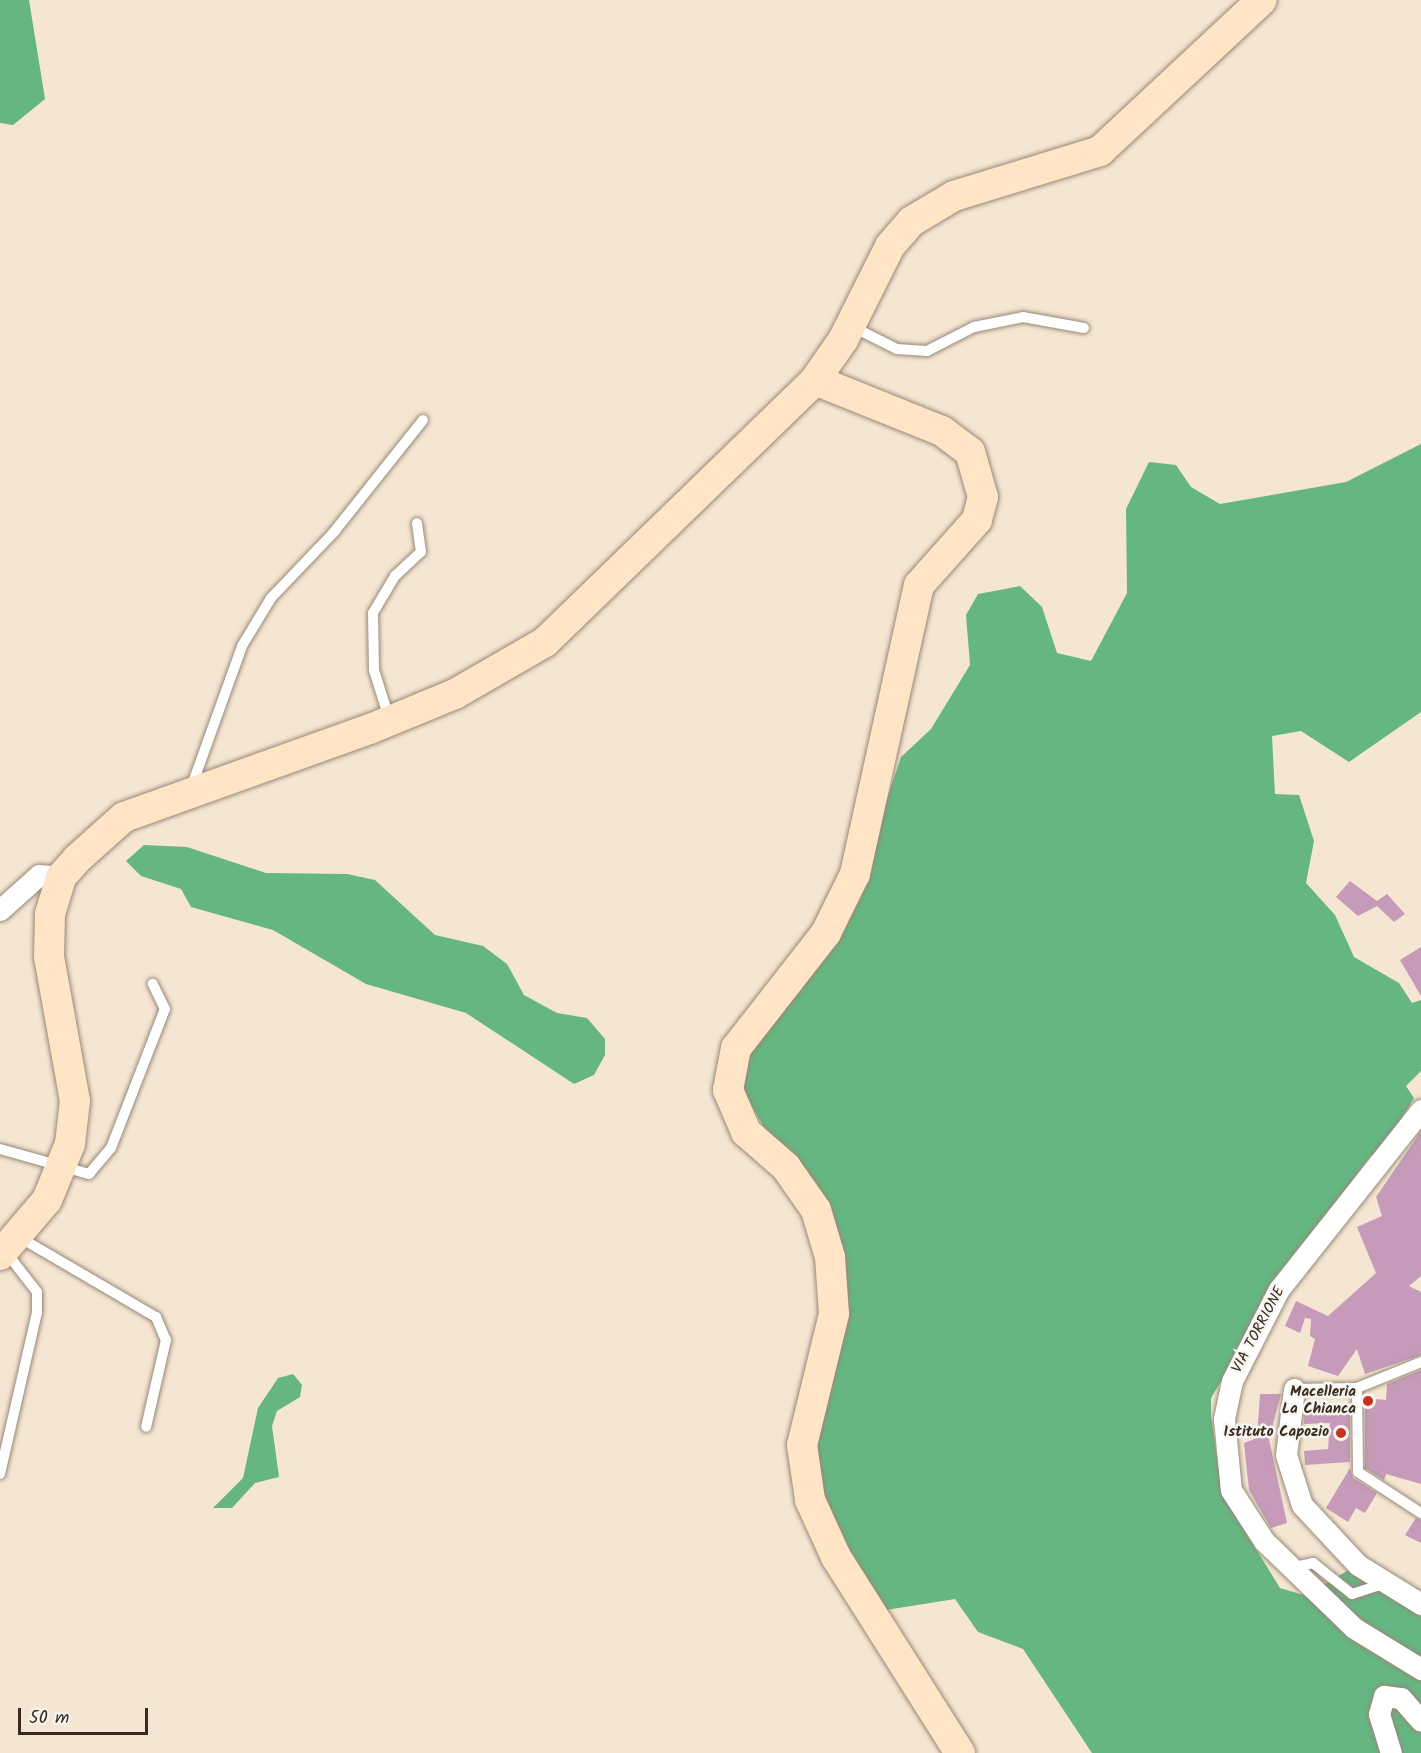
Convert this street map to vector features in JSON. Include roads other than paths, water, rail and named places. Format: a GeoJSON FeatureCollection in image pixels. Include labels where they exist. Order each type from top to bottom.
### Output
{"type":"FeatureCollection","features":[{"type":"Feature","properties":{"kind":"street"},"geometry":{"type":"LineString","coordinates":[[8,1247],[62,1170],[75,1101],[49,956],[50,914],[61,877],[124,817],[390,721],[455,693],[545,642],[815,380],[850,325],[880,261],[912,221],[954,196],[1100,151],[1262,0]]}},
{"type":"Feature","properties":{"kind":"street"},"geometry":{"type":"LineString","coordinates":[[815,380],[942,431],[970,452],[983,497],[977,520],[919,585],[855,874],[826,933],[736,1048],[728,1090],[746,1132],[786,1167],[816,1210],[830,1257],[834,1314],[802,1445],[810,1500],[836,1557],[960,1753]]}},
{"type":"Feature","properties":{"kind":"street"},"geometry":{"type":"LineString","coordinates":[[0,910],[39,875],[61,877]]}},
{"type":"Feature","properties":{"kind":"street","name":"VIA TORRIONE"},"geometry":{"type":"LineString","coordinates":[[1419,1114],[1279,1289],[1228,1394],[1225,1436],[1232,1490],[1255,1530],[1288,1569],[1354,1628],[1421,1669]]}},
{"type":"Feature","properties":{"kind":"street"},"geometry":{"type":"LineString","coordinates":[[1294,1389],[1286,1455],[1302,1505],[1331,1542],[1384,1583],[1421,1604]]}},
{"type":"Feature","properties":{"kind":"street"},"geometry":{"type":"LineString","coordinates":[[1391,1753],[1379,1714],[1384,1696],[1401,1698],[1421,1721]]}},
{"type":"Feature","properties":{"kind":"lane"},"geometry":{"type":"LineString","coordinates":[[850,325],[897,349],[927,351],[974,327],[1023,317],[1084,328]]}},
{"type":"Feature","properties":{"kind":"lane"},"geometry":{"type":"LineString","coordinates":[[189,794],[242,646],[271,598],[334,532],[423,420]]}},
{"type":"Feature","properties":{"kind":"lane"},"geometry":{"type":"LineString","coordinates":[[390,721],[374,670],[373,613],[395,576],[421,552],[417,523]]}},
{"type":"Feature","properties":{"kind":"lane"},"geometry":{"type":"LineString","coordinates":[[0,1149],[62,1170],[89,1174],[111,1148],[165,1009],[153,984]]}},
{"type":"Feature","properties":{"kind":"lane"},"geometry":{"type":"LineString","coordinates":[[8,1247],[156,1317],[166,1340],[146,1427]]}},
{"type":"Feature","properties":{"kind":"lane"},"geometry":{"type":"LineString","coordinates":[[0,1474],[37,1313],[37,1292],[8,1247]]}},
{"type":"Feature","properties":{"kind":"lane"},"geometry":{"type":"LineString","coordinates":[[1294,1389],[1357,1388],[1421,1362]]}},
{"type":"Feature","properties":{"kind":"lane"},"geometry":{"type":"LineString","coordinates":[[1357,1388],[1358,1472],[1421,1512]]}},
{"type":"Feature","properties":{"kind":"lane"},"geometry":{"type":"LineString","coordinates":[[1288,1569],[1313,1563],[1352,1594],[1384,1583]]}},
{"type":"Feature","properties":{"kind":"place","name":"Macelleria La Chianca"},"geometry":{"type":"Point","coordinates":[1368,1401]}},
{"type":"Feature","properties":{"kind":"place","name":"Istituto Capozio"},"geometry":{"type":"Point","coordinates":[1341,1433]}}]}
